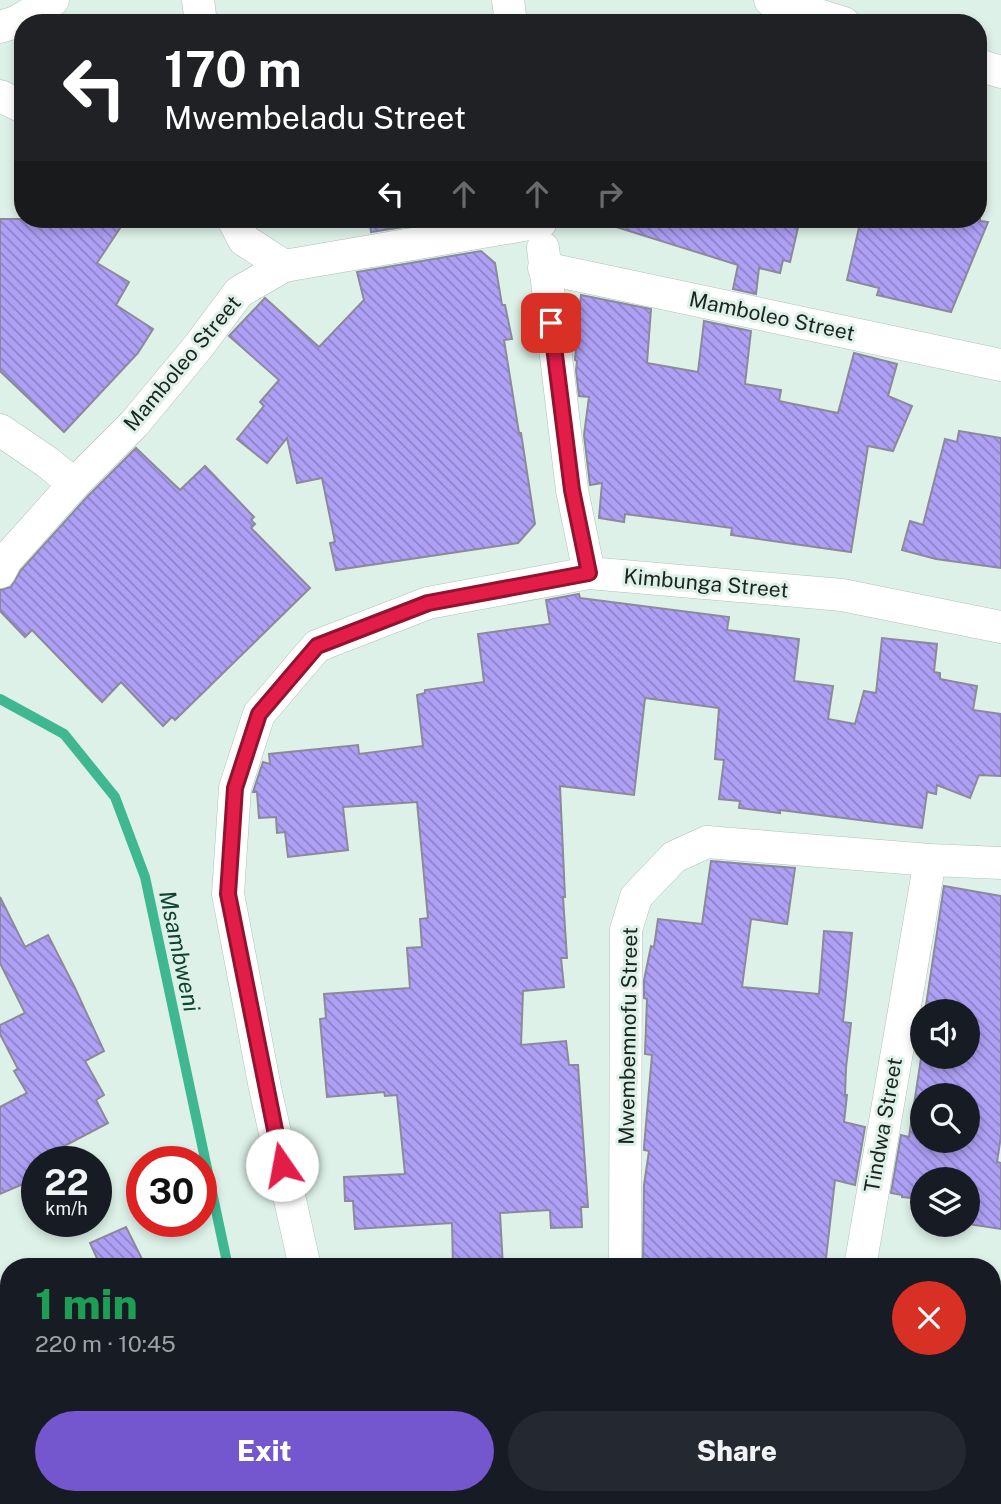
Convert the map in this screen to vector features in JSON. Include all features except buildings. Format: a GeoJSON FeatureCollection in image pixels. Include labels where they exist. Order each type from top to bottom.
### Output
{"type":"FeatureCollection","features":[{"type":"Feature","properties":{"kind":"street"},"geometry":{"type":"LineString","coordinates":[[29,14],[53,0]]}},
{"type":"Feature","properties":{"kind":"street"},"geometry":{"type":"LineString","coordinates":[[771,0],[815,14]]}},
{"type":"Feature","properties":{"kind":"street"},"geometry":{"type":"LineString","coordinates":[[238,228],[244,240],[284,266]]}},
{"type":"Feature","properties":{"kind":"street","name":"Mamboleo Street"},"geometry":{"type":"LineString","coordinates":[[0,572],[6,560],[74,484],[134,424],[198,347],[239,292],[284,266],[496,228]]}},
{"type":"Feature","properties":{"kind":"street"},"geometry":{"type":"LineString","coordinates":[[542,228],[544,268],[572,490],[589,573]]}},
{"type":"Feature","properties":{"kind":"street","name":"Mamboleo Street"},"geometry":{"type":"LineString","coordinates":[[544,268],[1001,365]]}},
{"type":"Feature","properties":{"kind":"street"},"geometry":{"type":"LineString","coordinates":[[0,430],[74,484]]}},
{"type":"Feature","properties":{"kind":"street","name":"Kimbunga Street"},"geometry":{"type":"LineString","coordinates":[[303,1258],[265,1088],[228,894],[235,788],[259,714],[317,646],[428,603],[589,573],[842,595],[1001,627]]}},
{"type":"Feature","properties":{"kind":"street","name":"Mwembemnofu Street"},"geometry":{"type":"LineString","coordinates":[[625,1258],[626,930],[636,897],[674,857],[707,842],[1001,863]]}},
{"type":"Feature","properties":{"kind":"street","name":"Tindwa Street"},"geometry":{"type":"LineString","coordinates":[[862,1258],[930,860]]}},
{"type":"Feature","properties":{"kind":"waterway","name":"Msambweni"},"geometry":{"type":"LineString","coordinates":[[0,699],[64,734],[115,797],[145,877],[226,1258]]}},
{"type":"Feature","properties":{"kind":"route"},"geometry":{"type":"LineString","coordinates":[[282,1165],[228,894],[235,788],[259,714],[317,646],[428,603],[589,573],[572,490],[551,323]]}}]}
